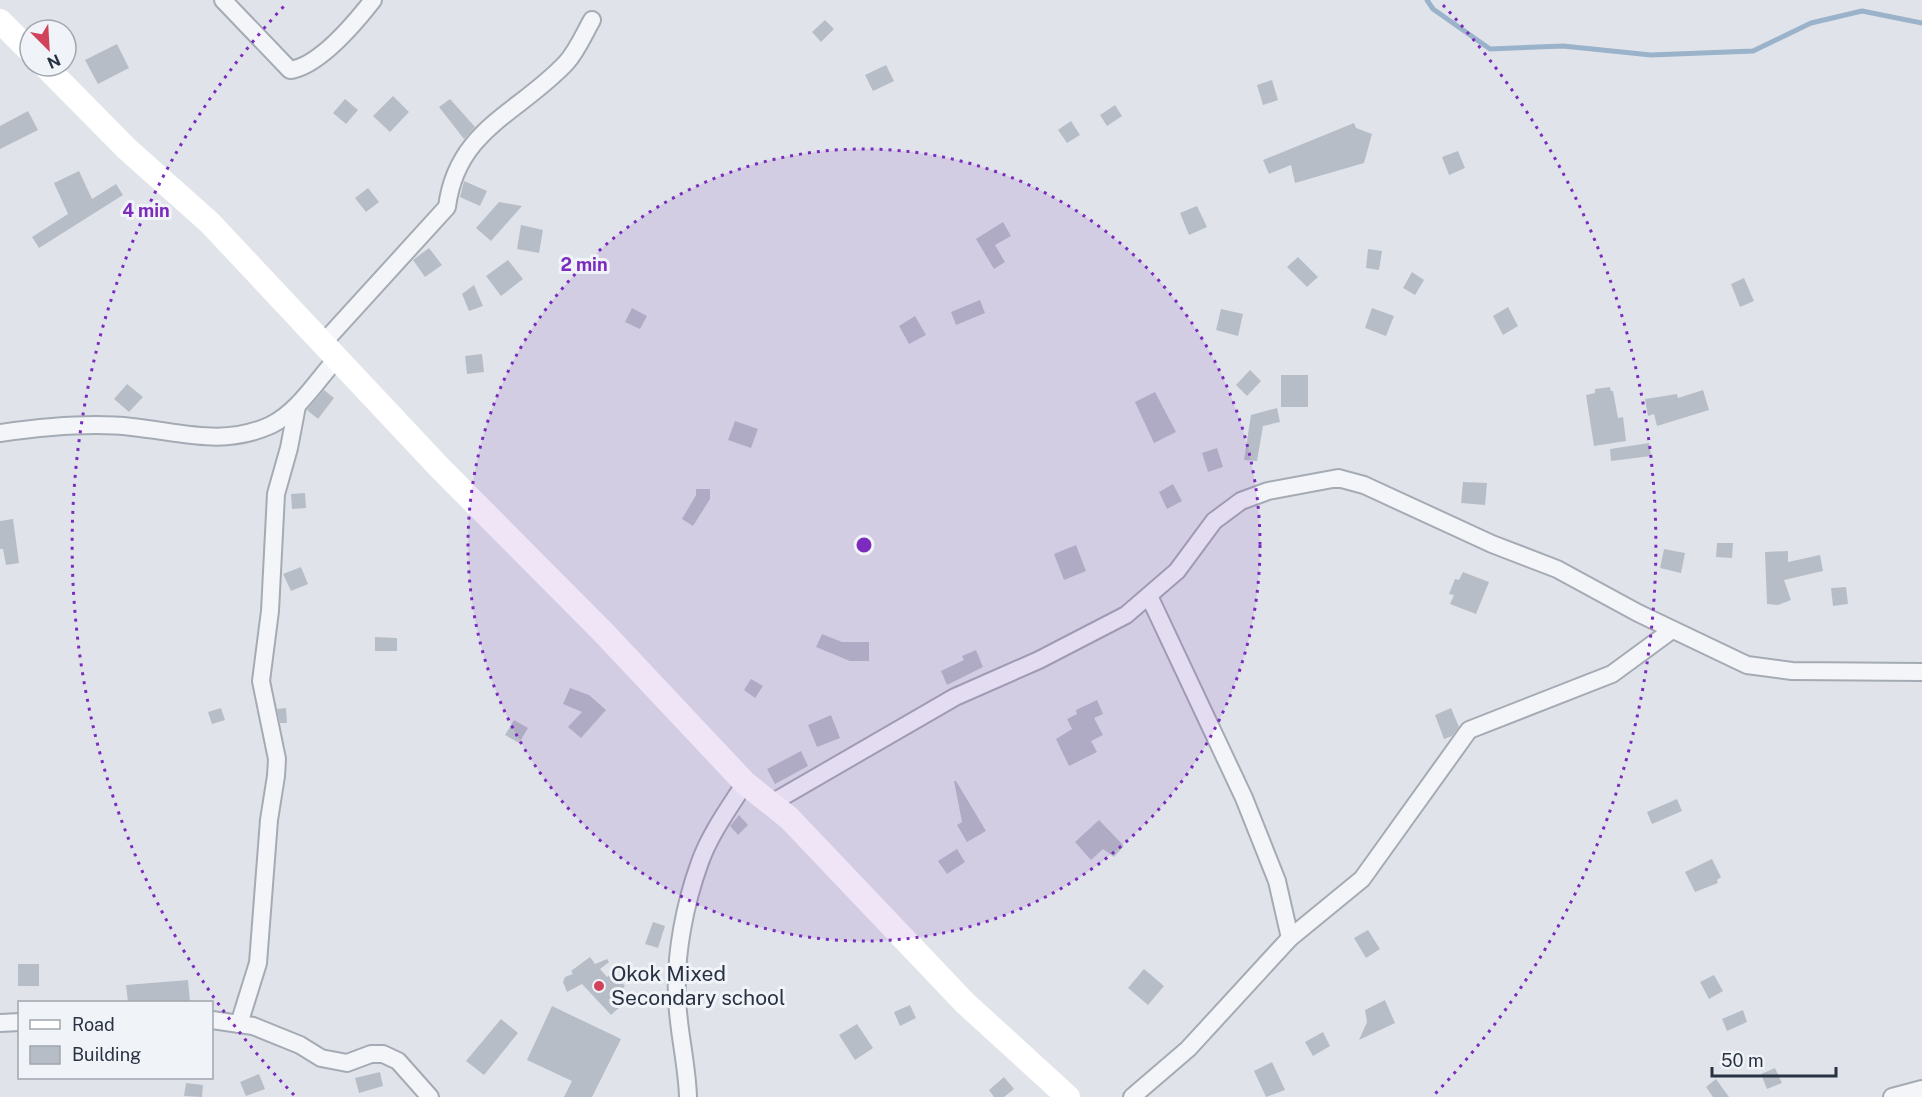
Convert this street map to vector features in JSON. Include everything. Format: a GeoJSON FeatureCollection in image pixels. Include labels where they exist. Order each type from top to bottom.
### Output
{"type":"FeatureCollection","features":[{"type":"Feature","properties":{"kind":"street"},"geometry":{"type":"LineString","coordinates":[[223,0],[290,70],[300,69],[319,56],[355,23],[373,0]]}},
{"type":"Feature","properties":{"kind":"street"},"geometry":{"type":"LineString","coordinates":[[239,1024],[258,963],[269,820],[276,776],[277,759],[261,681],[270,611],[276,494],[289,448],[297,406],[331,350],[447,207],[449,188],[472,143],[566,63],[592,20]]}},
{"type":"Feature","properties":{"kind":"street"},"geometry":{"type":"LineString","coordinates":[[0,21],[18,39]]}},
{"type":"Feature","properties":{"kind":"street"},"geometry":{"type":"LineString","coordinates":[[57,78],[127,149],[210,223],[439,467],[603,632],[746,783],[789,818],[965,1003],[1068,1097]]}},
{"type":"Feature","properties":{"kind":"street"},"geometry":{"type":"LineString","coordinates":[[0,433],[69,427],[130,426],[205,438],[243,434],[272,424],[297,406]]}},
{"type":"Feature","properties":{"kind":"street"},"geometry":{"type":"LineString","coordinates":[[770,804],[955,697],[1039,660],[1126,615],[1178,571],[1214,521],[1241,501],[1268,491],[1338,478],[1364,485],[1492,544],[1557,569],[1672,630],[1747,665],[1791,671],[1922,672]]}},
{"type":"Feature","properties":{"kind":"street"},"geometry":{"type":"LineString","coordinates":[[1149,596],[1244,798],[1277,880],[1290,938]]}},
{"type":"Feature","properties":{"kind":"street"},"geometry":{"type":"LineString","coordinates":[[1132,1097],[1188,1049],[1290,938],[1362,879],[1469,730],[1612,674],[1672,630]]}},
{"type":"Feature","properties":{"kind":"street"},"geometry":{"type":"LineString","coordinates":[[688,1097],[676,993],[682,933],[700,861],[716,828],[746,783]]}},
{"type":"Feature","properties":{"kind":"street"},"geometry":{"type":"LineString","coordinates":[[213,1020],[254,1026],[290,1041],[321,1058],[347,1063],[371,1054],[383,1054],[398,1061],[430,1097]]}},
{"type":"Feature","properties":{"kind":"street"},"geometry":{"type":"LineString","coordinates":[[0,1023],[18,1022]]}},
{"type":"Feature","properties":{"kind":"street"},"geometry":{"type":"LineString","coordinates":[[1892,1097],[1922,1089]]}},
{"type":"Feature","properties":{"kind":"building"},"geometry":{"type":"Polygon","coordinates":[[[825,20],[834,29],[821,42],[812,32],[825,20]]]}},
{"type":"Feature","properties":{"kind":"building"},"geometry":{"type":"Polygon","coordinates":[[[117,44],[129,68],[98,84],[85,60],[117,44]]]}},
{"type":"Feature","properties":{"kind":"building"},"geometry":{"type":"Polygon","coordinates":[[[886,65],[894,81],[873,91],[865,75],[886,65]]]}},
{"type":"Feature","properties":{"kind":"building"},"geometry":{"type":"Polygon","coordinates":[[[1272,80],[1278,100],[1263,105],[1257,85],[1272,80]]]}},
{"type":"Feature","properties":{"kind":"building"},"geometry":{"type":"Polygon","coordinates":[[[393,96],[409,112],[390,132],[373,116],[393,96]]]}},
{"type":"Feature","properties":{"kind":"building"},"geometry":{"type":"Polygon","coordinates":[[[345,99],[358,110],[346,124],[333,113],[345,99]]]}},
{"type":"Feature","properties":{"kind":"building"},"geometry":{"type":"Polygon","coordinates":[[[450,99],[475,127],[464,139],[439,107],[450,99]]]}},
{"type":"Feature","properties":{"kind":"building"},"geometry":{"type":"Polygon","coordinates":[[[1115,105],[1122,116],[1107,126],[1100,115],[1115,105]]]}},
{"type":"Feature","properties":{"kind":"building"},"geometry":{"type":"Polygon","coordinates":[[[28,111],[38,130],[0,149],[0,126],[28,111]]]}},
{"type":"Feature","properties":{"kind":"building"},"geometry":{"type":"Polygon","coordinates":[[[1071,121],[1080,135],[1067,143],[1058,130],[1071,121]]]}},
{"type":"Feature","properties":{"kind":"building"},"geometry":{"type":"Polygon","coordinates":[[[1354,123],[1356,128],[1372,134],[1364,163],[1295,183],[1291,165],[1269,174],[1263,160],[1354,123]]]}},
{"type":"Feature","properties":{"kind":"building"},"geometry":{"type":"Polygon","coordinates":[[[1458,151],[1465,168],[1449,175],[1442,157],[1458,151]]]}},
{"type":"Feature","properties":{"kind":"building"},"geometry":{"type":"Polygon","coordinates":[[[79,171],[92,199],[116,184],[123,195],[39,248],[32,237],[68,214],[54,183],[79,171]]]}},
{"type":"Feature","properties":{"kind":"building"},"geometry":{"type":"Polygon","coordinates":[[[464,181],[487,191],[480,206],[460,197],[464,181]]]}},
{"type":"Feature","properties":{"kind":"building"},"geometry":{"type":"Polygon","coordinates":[[[368,188],[379,202],[366,212],[355,198],[368,188]]]}},
{"type":"Feature","properties":{"kind":"building"},"geometry":{"type":"Polygon","coordinates":[[[499,202],[522,206],[491,241],[476,228],[499,202]]]}},
{"type":"Feature","properties":{"kind":"building"},"geometry":{"type":"Polygon","coordinates":[[[1197,206],[1207,227],[1189,235],[1180,213],[1197,206]]]}},
{"type":"Feature","properties":{"kind":"building"},"geometry":{"type":"Polygon","coordinates":[[[1003,222],[1011,236],[995,245],[1005,262],[994,269],[976,239],[1003,222]]]}},
{"type":"Feature","properties":{"kind":"building"},"geometry":{"type":"Polygon","coordinates":[[[521,225],[543,230],[539,253],[517,249],[521,225]]]}},
{"type":"Feature","properties":{"kind":"building"},"geometry":{"type":"Polygon","coordinates":[[[429,248],[442,265],[425,277],[413,260],[429,248]]]}},
{"type":"Feature","properties":{"kind":"building"},"geometry":{"type":"Polygon","coordinates":[[[1368,249],[1382,251],[1379,270],[1366,268],[1368,249]]]}},
{"type":"Feature","properties":{"kind":"building"},"geometry":{"type":"Polygon","coordinates":[[[1298,257],[1318,277],[1307,287],[1287,267],[1298,257]]]}},
{"type":"Feature","properties":{"kind":"building"},"geometry":{"type":"Polygon","coordinates":[[[508,260],[523,279],[501,296],[486,276],[508,260]]]}},
{"type":"Feature","properties":{"kind":"building"},"geometry":{"type":"Polygon","coordinates":[[[1412,272],[1424,280],[1415,295],[1403,288],[1412,272]]]}},
{"type":"Feature","properties":{"kind":"building"},"geometry":{"type":"Polygon","coordinates":[[[1744,278],[1754,301],[1740,307],[1731,284],[1744,278]]]}},
{"type":"Feature","properties":{"kind":"building"},"geometry":{"type":"Polygon","coordinates":[[[474,285],[483,306],[469,311],[462,294],[474,285]]]}},
{"type":"Feature","properties":{"kind":"building"},"geometry":{"type":"Polygon","coordinates":[[[980,300],[985,313],[956,325],[951,312],[980,300]]]}},
{"type":"Feature","properties":{"kind":"building"},"geometry":{"type":"Polygon","coordinates":[[[1508,307],[1518,326],[1503,335],[1493,316],[1508,307]]]}},
{"type":"Feature","properties":{"kind":"building"},"geometry":{"type":"Polygon","coordinates":[[[632,308],[647,316],[640,329],[625,322],[632,308]]]}},
{"type":"Feature","properties":{"kind":"building"},"geometry":{"type":"Polygon","coordinates":[[[1372,308],[1394,316],[1386,336],[1365,328],[1372,308]]]}},
{"type":"Feature","properties":{"kind":"building"},"geometry":{"type":"Polygon","coordinates":[[[1221,309],[1243,314],[1238,336],[1216,330],[1221,309]]]}},
{"type":"Feature","properties":{"kind":"building"},"geometry":{"type":"Polygon","coordinates":[[[915,316],[926,335],[909,344],[899,326],[915,316]]]}},
{"type":"Feature","properties":{"kind":"building"},"geometry":{"type":"Polygon","coordinates":[[[482,354],[484,372],[467,374],[465,356],[482,354]]]}},
{"type":"Feature","properties":{"kind":"building"},"geometry":{"type":"Polygon","coordinates":[[[1250,370],[1261,381],[1247,396],[1236,385],[1250,370]]]}},
{"type":"Feature","properties":{"kind":"building"},"geometry":{"type":"Polygon","coordinates":[[[1281,375],[1308,375],[1308,407],[1281,407],[1281,375]]]}},
{"type":"Feature","properties":{"kind":"building"},"geometry":{"type":"Polygon","coordinates":[[[127,384],[143,397],[129,412],[114,399],[127,384]]]}},
{"type":"Feature","properties":{"kind":"building"},"geometry":{"type":"Polygon","coordinates":[[[1610,387],[1613,391],[1618,418],[1623,417],[1626,441],[1594,446],[1586,395],[1595,393],[1595,389],[1610,387]]]}},
{"type":"Feature","properties":{"kind":"building"},"geometry":{"type":"Polygon","coordinates":[[[324,390],[334,398],[318,419],[307,410],[324,390]]]}},
{"type":"Feature","properties":{"kind":"building"},"geometry":{"type":"Polygon","coordinates":[[[1703,390],[1709,410],[1657,426],[1654,414],[1648,416],[1645,399],[1677,394],[1678,398],[1703,390]]]}},
{"type":"Feature","properties":{"kind":"building"},"geometry":{"type":"Polygon","coordinates":[[[1155,392],[1176,432],[1154,443],[1135,402],[1155,392]]]}},
{"type":"Feature","properties":{"kind":"building"},"geometry":{"type":"Polygon","coordinates":[[[1277,408],[1280,422],[1263,426],[1257,461],[1244,460],[1251,415],[1277,408]]]}},
{"type":"Feature","properties":{"kind":"building"},"geometry":{"type":"Polygon","coordinates":[[[735,421],[758,429],[751,448],[728,440],[735,421]]]}},
{"type":"Feature","properties":{"kind":"building"},"geometry":{"type":"Polygon","coordinates":[[[1649,443],[1651,456],[1611,461],[1610,449],[1649,443]]]}},
{"type":"Feature","properties":{"kind":"building"},"geometry":{"type":"Polygon","coordinates":[[[1217,448],[1223,467],[1208,472],[1202,453],[1217,448]]]}},
{"type":"Feature","properties":{"kind":"building"},"geometry":{"type":"Polygon","coordinates":[[[1463,482],[1487,483],[1485,505],[1461,503],[1463,482]]]}},
{"type":"Feature","properties":{"kind":"building"},"geometry":{"type":"Polygon","coordinates":[[[1173,484],[1182,501],[1167,509],[1159,492],[1173,484]]]}},
{"type":"Feature","properties":{"kind":"building"},"geometry":{"type":"Polygon","coordinates":[[[696,489],[710,489],[710,499],[693,526],[682,519],[696,495],[696,489]]]}},
{"type":"Feature","properties":{"kind":"building"},"geometry":{"type":"Polygon","coordinates":[[[305,493],[306,508],[292,509],[291,494],[305,493]]]}},
{"type":"Feature","properties":{"kind":"building"},"geometry":{"type":"Polygon","coordinates":[[[13,519],[19,563],[6,565],[3,549],[0,549],[0,521],[13,519]]]}},
{"type":"Feature","properties":{"kind":"building"},"geometry":{"type":"Polygon","coordinates":[[[1717,543],[1733,543],[1732,558],[1716,557],[1717,543]]]}},
{"type":"Feature","properties":{"kind":"building"},"geometry":{"type":"Polygon","coordinates":[[[1076,545],[1086,571],[1064,580],[1054,554],[1076,545]]]}},
{"type":"Feature","properties":{"kind":"building"},"geometry":{"type":"Polygon","coordinates":[[[1664,549],[1685,553],[1681,573],[1660,568],[1664,549]]]}},
{"type":"Feature","properties":{"kind":"building"},"geometry":{"type":"Polygon","coordinates":[[[1788,551],[1788,562],[1820,555],[1823,571],[1784,580],[1791,600],[1778,605],[1767,604],[1765,552],[1788,551]]]}},
{"type":"Feature","properties":{"kind":"building"},"geometry":{"type":"Polygon","coordinates":[[[301,567],[308,584],[291,591],[283,574],[301,567]]]}},
{"type":"Feature","properties":{"kind":"building"},"geometry":{"type":"Polygon","coordinates":[[[1463,572],[1489,582],[1476,614],[1450,604],[1454,595],[1449,594],[1455,579],[1459,580],[1463,572]]]}},
{"type":"Feature","properties":{"kind":"building"},"geometry":{"type":"Polygon","coordinates":[[[1846,587],[1848,604],[1833,606],[1831,588],[1846,587]]]}},
{"type":"Feature","properties":{"kind":"building"},"geometry":{"type":"Polygon","coordinates":[[[822,634],[842,642],[869,642],[869,661],[850,661],[816,647],[822,634]]]}},
{"type":"Feature","properties":{"kind":"building"},"geometry":{"type":"Polygon","coordinates":[[[375,637],[397,638],[397,651],[375,651],[375,637]]]}},
{"type":"Feature","properties":{"kind":"building"},"geometry":{"type":"Polygon","coordinates":[[[976,650],[983,667],[947,685],[941,671],[964,660],[962,656],[976,650]]]}},
{"type":"Feature","properties":{"kind":"building"},"geometry":{"type":"Polygon","coordinates":[[[751,679],[763,686],[755,698],[744,690],[751,679]]]}},
{"type":"Feature","properties":{"kind":"building"},"geometry":{"type":"Polygon","coordinates":[[[570,688],[589,695],[606,710],[581,738],[568,727],[582,712],[563,704],[570,688]]]}},
{"type":"Feature","properties":{"kind":"building"},"geometry":{"type":"Polygon","coordinates":[[[1097,700],[1103,714],[1094,718],[1103,735],[1091,741],[1097,752],[1069,766],[1056,739],[1072,729],[1067,719],[1077,714],[1076,710],[1097,700]]]}},
{"type":"Feature","properties":{"kind":"building"},"geometry":{"type":"Polygon","coordinates":[[[221,708],[225,720],[212,724],[208,712],[221,708]]]}},
{"type":"Feature","properties":{"kind":"building"},"geometry":{"type":"Polygon","coordinates":[[[286,708],[287,723],[280,723],[277,709],[286,708]]]}},
{"type":"Feature","properties":{"kind":"building"},"geometry":{"type":"Polygon","coordinates":[[[1451,708],[1459,727],[1452,736],[1444,739],[1435,715],[1451,708]]]}},
{"type":"Feature","properties":{"kind":"building"},"geometry":{"type":"Polygon","coordinates":[[[831,715],[840,738],[817,747],[808,725],[831,715]]]}},
{"type":"Feature","properties":{"kind":"building"},"geometry":{"type":"Polygon","coordinates":[[[514,720],[528,728],[519,743],[505,735],[514,720]]]}},
{"type":"Feature","properties":{"kind":"building"},"geometry":{"type":"Polygon","coordinates":[[[801,751],[808,766],[775,784],[767,769],[801,751]]]}},
{"type":"Feature","properties":{"kind":"building"},"geometry":{"type":"Polygon","coordinates":[[[954,781],[986,831],[967,842],[957,825],[962,822],[954,781]]]}},
{"type":"Feature","properties":{"kind":"building"},"geometry":{"type":"Polygon","coordinates":[[[1677,799],[1682,811],[1652,824],[1647,812],[1677,799]]]}},
{"type":"Feature","properties":{"kind":"building"},"geometry":{"type":"Polygon","coordinates":[[[739,815],[748,825],[738,835],[730,826],[739,815]]]}},
{"type":"Feature","properties":{"kind":"building"},"geometry":{"type":"Polygon","coordinates":[[[1099,820],[1124,846],[1114,857],[1103,849],[1091,860],[1075,842],[1099,820]]]}},
{"type":"Feature","properties":{"kind":"building"},"geometry":{"type":"Polygon","coordinates":[[[957,849],[965,862],[947,874],[938,861],[957,849]]]}},
{"type":"Feature","properties":{"kind":"building"},"geometry":{"type":"Polygon","coordinates":[[[1712,859],[1721,877],[1717,880],[1718,883],[1695,892],[1685,872],[1712,859]]]}},
{"type":"Feature","properties":{"kind":"building"},"geometry":{"type":"Polygon","coordinates":[[[653,922],[665,926],[658,948],[645,944],[653,922]]]}},
{"type":"Feature","properties":{"kind":"building"},"geometry":{"type":"Polygon","coordinates":[[[1368,930],[1380,949],[1366,958],[1354,938],[1368,930]]]}},
{"type":"Feature","properties":{"kind":"building"},"geometry":{"type":"Polygon","coordinates":[[[590,957],[595,964],[607,959],[609,962],[600,969],[607,977],[613,973],[625,986],[622,989],[630,998],[611,1015],[582,984],[567,992],[563,982],[565,977],[573,974],[571,971],[590,957]]]}},
{"type":"Feature","properties":{"kind":"building"},"geometry":{"type":"Polygon","coordinates":[[[18,964],[39,964],[39,986],[18,986],[18,964]]]}},
{"type":"Feature","properties":{"kind":"building"},"geometry":{"type":"Polygon","coordinates":[[[1144,969],[1164,986],[1148,1005],[1128,988],[1144,969]]]}},
{"type":"Feature","properties":{"kind":"building"},"geometry":{"type":"Polygon","coordinates":[[[1714,975],[1723,991],[1709,999],[1700,982],[1714,975]]]}},
{"type":"Feature","properties":{"kind":"building"},"geometry":{"type":"Polygon","coordinates":[[[188,980],[190,1001],[128,1001],[126,985],[188,980]]]}},
{"type":"Feature","properties":{"kind":"building"},"geometry":{"type":"Polygon","coordinates":[[[1385,1000],[1395,1023],[1359,1040],[1367,1022],[1365,1010],[1385,1000]]]}},
{"type":"Feature","properties":{"kind":"building"},"geometry":{"type":"Polygon","coordinates":[[[910,1005],[916,1018],[900,1026],[894,1012],[910,1005]]]}},
{"type":"Feature","properties":{"kind":"building"},"geometry":{"type":"Polygon","coordinates":[[[552,1006],[621,1039],[592,1097],[564,1097],[572,1081],[527,1060],[552,1006]]]}},
{"type":"Feature","properties":{"kind":"building"},"geometry":{"type":"Polygon","coordinates":[[[1743,1010],[1747,1022],[1727,1031],[1722,1019],[1743,1010]]]}},
{"type":"Feature","properties":{"kind":"building"},"geometry":{"type":"Polygon","coordinates":[[[501,1019],[518,1033],[484,1075],[466,1061],[501,1019]]]}},
{"type":"Feature","properties":{"kind":"building"},"geometry":{"type":"Polygon","coordinates":[[[857,1024],[873,1048],[855,1060],[839,1035],[857,1024]]]}},
{"type":"Feature","properties":{"kind":"building"},"geometry":{"type":"Polygon","coordinates":[[[1323,1032],[1330,1046],[1313,1056],[1305,1042],[1323,1032]]]}},
{"type":"Feature","properties":{"kind":"building"},"geometry":{"type":"Polygon","coordinates":[[[1272,1062],[1285,1090],[1266,1097],[1254,1071],[1272,1062]]]}},
{"type":"Feature","properties":{"kind":"building"},"geometry":{"type":"Polygon","coordinates":[[[1775,1068],[1782,1083],[1767,1089],[1761,1074],[1775,1068]]]}},
{"type":"Feature","properties":{"kind":"building"},"geometry":{"type":"Polygon","coordinates":[[[380,1072],[383,1086],[359,1093],[355,1078],[380,1072]]]}},
{"type":"Feature","properties":{"kind":"building"},"geometry":{"type":"Polygon","coordinates":[[[259,1074],[265,1089],[246,1096],[240,1082],[259,1074]]]}},
{"type":"Feature","properties":{"kind":"building"},"geometry":{"type":"Polygon","coordinates":[[[1004,1077],[1014,1089],[1004,1097],[994,1097],[989,1090],[1004,1077]]]}},
{"type":"Feature","properties":{"kind":"building"},"geometry":{"type":"Polygon","coordinates":[[[1716,1079],[1729,1097],[1713,1097],[1706,1087],[1716,1079]]]}},
{"type":"Feature","properties":{"kind":"building"},"geometry":{"type":"Polygon","coordinates":[[[186,1083],[203,1085],[202,1097],[184,1096],[186,1083]]]}},
{"type":"Feature","properties":{"kind":"waterway"},"geometry":{"type":"LineString","coordinates":[[1427,0],[1433,9],[1490,49],[1563,46],[1651,55],[1753,51],[1811,23],[1862,11],[1922,23]]}},
{"type":"Feature","properties":{"kind":"place","name":"Okok Mixed Secondary school"},"geometry":{"type":"Point","coordinates":[599,986]}}]}
